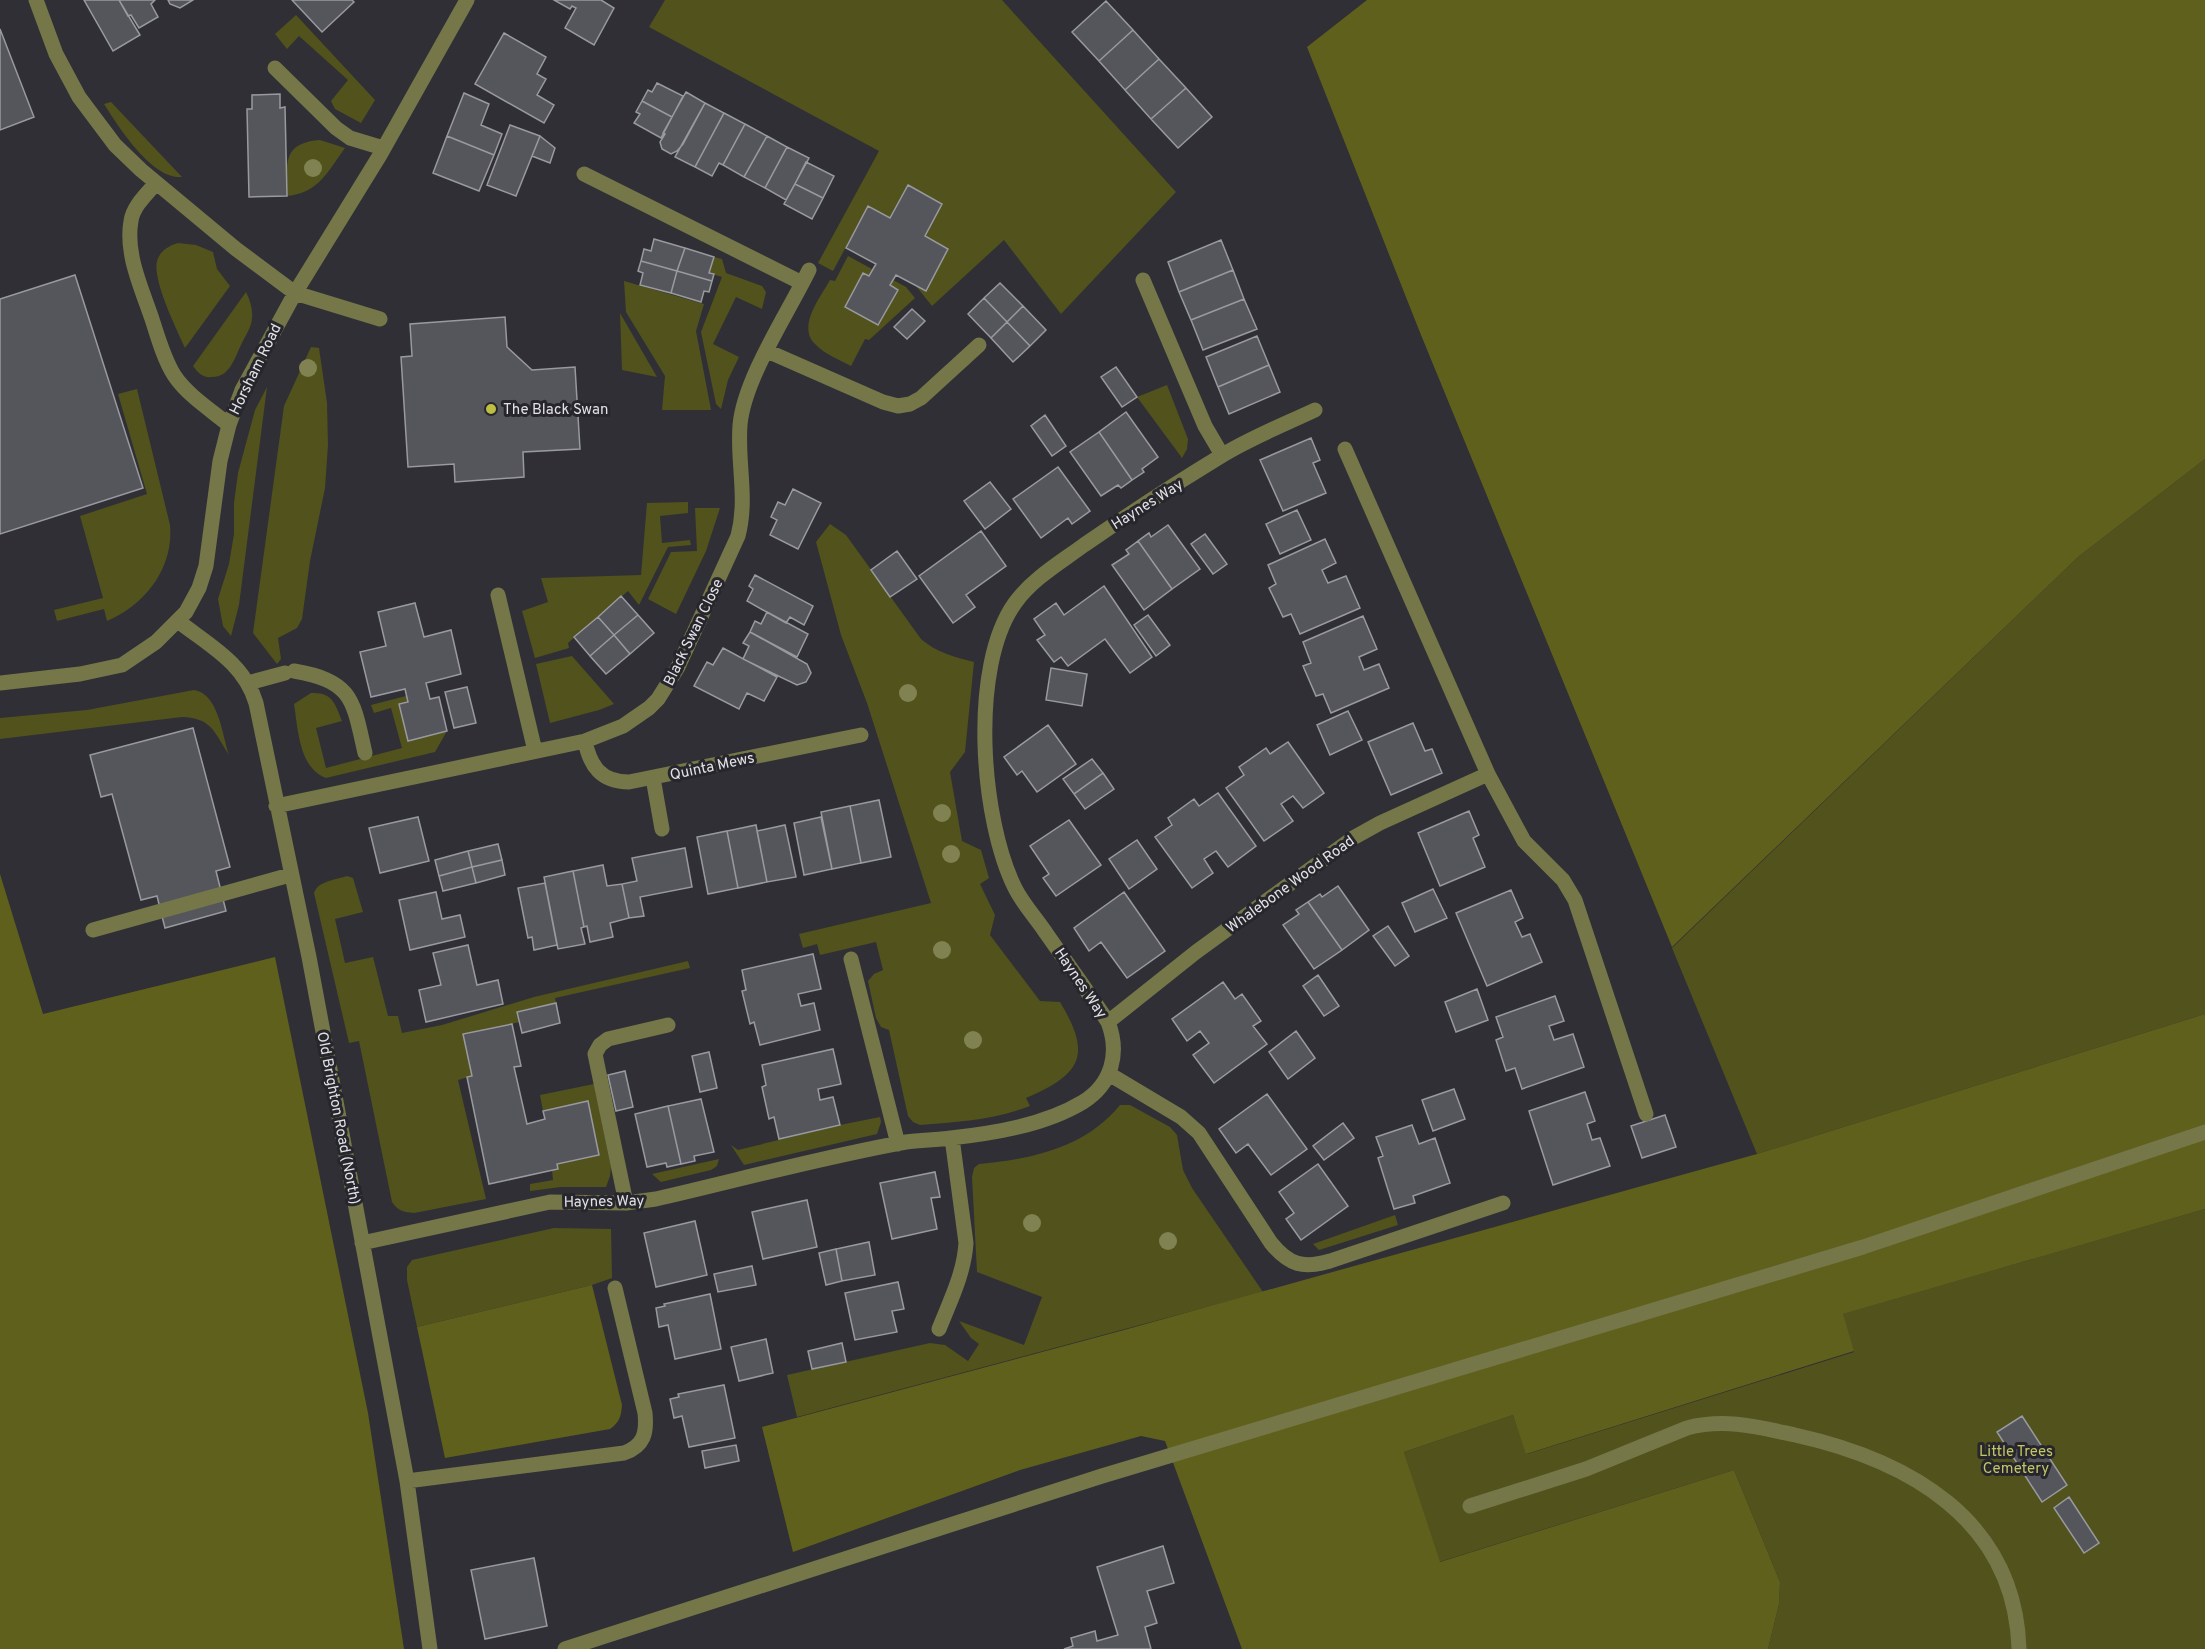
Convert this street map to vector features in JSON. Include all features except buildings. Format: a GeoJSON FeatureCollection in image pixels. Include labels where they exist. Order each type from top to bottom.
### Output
{"type":"FeatureCollection","features":[{"type":"Feature","properties":{"kind":"street"},"geometry":{"type":"LineString","coordinates":[[36,0],[56,54],[79,97],[115,145],[156,183],[236,249],[295,293],[380,319]]}},
{"type":"Feature","properties":{"kind":"street","name":"Horsham Road"},"geometry":{"type":"LineString","coordinates":[[0,683],[80,674],[122,665],[156,642],[178,621],[199,588],[206,566],[218,479],[229,425],[242,390],[295,293],[383,148],[467,0]]}},
{"type":"Feature","properties":{"kind":"street"},"geometry":{"type":"LineString","coordinates":[[275,68],[336,128],[350,138],[383,148]]}},
{"type":"Feature","properties":{"kind":"street","name":"Black Swan Close"},"geometry":{"type":"LineString","coordinates":[[276,806],[585,741],[623,726],[649,708],[658,699],[678,667],[738,536],[743,518],[740,426],[748,391],[805,276],[584,174]]}},
{"type":"Feature","properties":{"kind":"street"},"geometry":{"type":"LineString","coordinates":[[156,183],[140,202],[131,220],[133,263],[162,349],[175,377],[229,425]]}},
{"type":"Feature","properties":{"kind":"street"},"geometry":{"type":"LineString","coordinates":[[1143,280],[1205,426],[1222,455]]}},
{"type":"Feature","properties":{"kind":"street"},"geometry":{"type":"LineString","coordinates":[[767,351],[882,402],[898,406],[910,404],[921,398],[979,345]]}},
{"type":"Feature","properties":{"kind":"street","name":"Haynes Way"},"geometry":{"type":"LineString","coordinates":[[362,1243],[550,1202],[626,1203],[656,1199],[898,1144],[993,1132],[1055,1115],[1084,1101],[1109,1074],[1114,1051],[1114,1037],[1108,1023],[1016,890],[1000,850],[990,804],[985,761],[987,693],[992,660],[1001,630],[1015,603],[1034,582],[1109,528],[1222,455],[1315,410]]}},
{"type":"Feature","properties":{"kind":"street"},"geometry":{"type":"LineString","coordinates":[[1345,449],[1488,774],[1524,841],[1563,880],[1575,900],[1646,1114]]}},
{"type":"Feature","properties":{"kind":"street"},"geometry":{"type":"LineString","coordinates":[[498,595],[535,751]]}},
{"type":"Feature","properties":{"kind":"street","name":"Old Brighton Road (North)"},"geometry":{"type":"LineString","coordinates":[[178,621],[236,666],[248,683],[256,704],[309,957],[407,1481],[429,1649]]}},
{"type":"Feature","properties":{"kind":"street"},"geometry":{"type":"LineString","coordinates":[[248,683],[290,672],[326,679],[338,686],[355,706],[365,753]]}},
{"type":"Feature","properties":{"kind":"street","name":"Quinta Mews"},"geometry":{"type":"LineString","coordinates":[[585,741],[590,761],[601,774],[608,779],[629,782],[861,735]]}},
{"type":"Feature","properties":{"kind":"street","name":"Whalebone Wood Road"},"geometry":{"type":"LineString","coordinates":[[1108,1023],[1196,952],[1353,838],[1380,822],[1488,774]]}},
{"type":"Feature","properties":{"kind":"street"},"geometry":{"type":"LineString","coordinates":[[653,778],[662,829]]}},
{"type":"Feature","properties":{"kind":"street"},"geometry":{"type":"LineString","coordinates":[[93,930],[290,875]]}},
{"type":"Feature","properties":{"kind":"street"},"geometry":{"type":"LineString","coordinates":[[850,959],[898,1144]]}},
{"type":"Feature","properties":{"kind":"street"},"geometry":{"type":"LineString","coordinates":[[626,1203],[595,1054],[600,1045],[608,1039],[668,1025]]}},
{"type":"Feature","properties":{"kind":"street"},"geometry":{"type":"LineString","coordinates":[[1109,1074],[1181,1117],[1199,1133],[1271,1243],[1286,1258],[1295,1263],[1306,1266],[1330,1261],[1503,1203]]}},
{"type":"Feature","properties":{"kind":"street"},"geometry":{"type":"LineString","coordinates":[[565,1649],[1102,1476],[1863,1247],[2205,1132]]}},
{"type":"Feature","properties":{"kind":"street"},"geometry":{"type":"LineString","coordinates":[[939,1329],[962,1272],[965,1258],[966,1243],[952,1138]]}},
{"type":"Feature","properties":{"kind":"street"},"geometry":{"type":"LineString","coordinates":[[407,1481],[624,1452],[640,1444],[646,1428],[645,1413],[615,1288]]}},
{"type":"Feature","properties":{"kind":"street"},"geometry":{"type":"LineString","coordinates":[[1470,1506],[1586,1469],[1705,1423],[1730,1422],[1810,1439],[1862,1455],[1904,1472],[1933,1490],[1958,1512],[1980,1536],[1999,1568],[2012,1601],[2019,1649]]}},
{"type":"Feature","properties":{"kind":"green space"},"geometry":{"type":"Polygon","coordinates":[[[665,0],[1002,0],[1176,192],[1061,314],[1004,240],[932,306],[916,286],[948,249],[925,236],[942,204],[908,185],[890,218],[868,206],[833,271],[818,263],[879,151],[649,27],[665,0]]]}},
{"type":"Feature","properties":{"kind":"green space"},"geometry":{"type":"Polygon","coordinates":[[[296,15],[375,100],[361,123],[335,109],[331,101],[348,80],[299,36],[287,49],[275,34],[296,15]]]}},
{"type":"Feature","properties":{"kind":"green space"},"geometry":{"type":"Polygon","coordinates":[[[111,102],[182,177],[171,176],[159,170],[137,150],[104,104],[111,102]]]}},
{"type":"Feature","properties":{"kind":"green space"},"geometry":{"type":"Polygon","coordinates":[[[320,140],[345,148],[328,173],[315,186],[298,194],[287,196],[287,165],[292,151],[307,142],[320,140]]]}},
{"type":"Feature","properties":{"kind":"green space"},"geometry":{"type":"Polygon","coordinates":[[[178,243],[196,245],[213,252],[217,269],[230,286],[185,348],[166,305],[156,269],[158,257],[162,252],[178,243]]]}},
{"type":"Feature","properties":{"kind":"green space"},"geometry":{"type":"Polygon","coordinates":[[[848,256],[872,269],[869,276],[863,273],[845,307],[878,325],[898,290],[890,285],[893,280],[906,287],[915,298],[869,340],[865,339],[851,366],[819,348],[810,337],[808,329],[816,303],[830,280],[835,281],[848,256]]]}},
{"type":"Feature","properties":{"kind":"green space"},"geometry":{"type":"Polygon","coordinates":[[[714,257],[722,259],[726,273],[762,286],[766,292],[762,309],[736,297],[713,344],[739,357],[728,380],[721,409],[716,404],[701,332],[722,277],[709,273],[714,257]]]}},
{"type":"Feature","properties":{"kind":"green space"},"geometry":{"type":"Polygon","coordinates":[[[624,281],[704,304],[696,331],[711,410],[662,410],[665,376],[626,312],[624,281]]]}},
{"type":"Feature","properties":{"kind":"green space"},"geometry":{"type":"Polygon","coordinates":[[[246,292],[252,308],[252,320],[233,361],[223,374],[212,377],[203,376],[193,366],[246,292]]]}},
{"type":"Feature","properties":{"kind":"green space"},"geometry":{"type":"Polygon","coordinates":[[[620,313],[657,377],[622,370],[620,313]]]}},
{"type":"Feature","properties":{"kind":"green space"},"geometry":{"type":"Polygon","coordinates":[[[311,347],[319,348],[327,403],[328,445],[325,488],[310,561],[302,619],[297,628],[278,638],[281,659],[277,664],[253,633],[284,406],[311,347]]]}},
{"type":"Feature","properties":{"kind":"green space"},"geometry":{"type":"Polygon","coordinates":[[[1167,385],[1188,439],[1187,449],[1182,458],[1137,397],[1167,385]]]}},
{"type":"Feature","properties":{"kind":"green space"},"geometry":{"type":"Polygon","coordinates":[[[267,387],[239,605],[231,636],[223,626],[218,599],[229,564],[234,534],[234,503],[238,473],[255,410],[267,387]]]}},
{"type":"Feature","properties":{"kind":"green space"},"geometry":{"type":"Polygon","coordinates":[[[137,389],[170,525],[167,556],[162,570],[145,595],[121,614],[107,621],[104,609],[57,621],[54,610],[103,598],[80,516],[147,494],[118,394],[137,389]]]}},
{"type":"Feature","properties":{"kind":"green space"},"geometry":{"type":"Polygon","coordinates":[[[2205,459],[2205,1014],[1757,1154],[1672,948],[2078,557],[2205,459]]]}},
{"type":"Feature","properties":{"kind":"green space"},"geometry":{"type":"Polygon","coordinates":[[[688,502],[688,513],[660,516],[662,543],[690,540],[691,545],[668,547],[639,605],[628,591],[568,643],[569,648],[535,658],[522,611],[548,602],[541,578],[641,575],[647,503],[688,502]]]}},
{"type":"Feature","properties":{"kind":"green space"},"geometry":{"type":"Polygon","coordinates":[[[695,508],[720,508],[706,551],[676,614],[648,599],[671,552],[697,551],[695,508]]]}},
{"type":"Feature","properties":{"kind":"green space"},"geometry":{"type":"Polygon","coordinates":[[[830,524],[846,535],[921,639],[939,651],[974,662],[965,752],[950,772],[962,841],[981,850],[989,878],[980,884],[995,915],[990,935],[1040,1001],[1060,1002],[1070,1020],[1078,1049],[1076,1061],[1070,1071],[1045,1089],[1026,1098],[1030,1106],[1016,1111],[962,1121],[920,1125],[913,1122],[908,1116],[889,1030],[881,1027],[876,1018],[868,981],[874,974],[883,970],[876,942],[820,955],[817,944],[803,948],[799,934],[931,903],[867,703],[841,635],[816,542],[830,524]]]}},
{"type":"Feature","properties":{"kind":"green space"},"geometry":{"type":"Polygon","coordinates":[[[572,656],[614,704],[550,723],[536,664],[572,656]]]}},
{"type":"Feature","properties":{"kind":"green space"},"geometry":{"type":"Polygon","coordinates":[[[194,690],[202,693],[214,707],[229,755],[206,723],[182,717],[0,739],[0,718],[87,710],[194,690]]]}},
{"type":"Feature","properties":{"kind":"green space"},"geometry":{"type":"Polygon","coordinates":[[[311,693],[324,694],[332,700],[342,721],[316,728],[326,768],[402,748],[391,708],[374,713],[371,705],[406,696],[408,702],[399,704],[408,741],[447,731],[435,752],[326,778],[310,766],[301,747],[299,736],[294,704],[311,693]]]}},
{"type":"Feature","properties":{"kind":"green space"},"geometry":{"type":"Polygon","coordinates":[[[347,876],[353,878],[363,912],[335,919],[345,963],[373,957],[388,1016],[398,1016],[402,1033],[442,1025],[534,997],[688,961],[690,968],[555,998],[556,1003],[520,1022],[464,1034],[472,1076],[458,1080],[486,1199],[414,1213],[404,1211],[392,1202],[359,1041],[349,1043],[314,893],[323,883],[347,876]]]}},
{"type":"Feature","properties":{"kind":"green space"},"geometry":{"type":"Polygon","coordinates":[[[594,1084],[611,1167],[606,1187],[561,1187],[530,1191],[530,1184],[553,1180],[552,1170],[557,1164],[599,1154],[588,1101],[543,1111],[540,1095],[594,1084]]]}},
{"type":"Feature","properties":{"kind":"green space"},"geometry":{"type":"Polygon","coordinates":[[[1120,1105],[1130,1105],[1170,1127],[1177,1135],[1183,1170],[1192,1188],[1263,1292],[797,1417],[787,1375],[930,1343],[945,1345],[968,1361],[979,1344],[971,1338],[959,1321],[1024,1345],[1042,1297],[977,1272],[972,1177],[974,1168],[979,1164],[1018,1159],[1056,1149],[1091,1132],[1120,1105]]]}},
{"type":"Feature","properties":{"kind":"green space"},"geometry":{"type":"Polygon","coordinates":[[[880,1117],[881,1122],[877,1134],[744,1165],[731,1145],[738,1150],[880,1117]]]}},
{"type":"Feature","properties":{"kind":"green space"},"geometry":{"type":"Polygon","coordinates":[[[719,1159],[717,1166],[711,1170],[661,1182],[652,1174],[719,1159]]]}},
{"type":"Feature","properties":{"kind":"green space","name":"Little Trees Cemetery"},"geometry":{"type":"Polygon","coordinates":[[[2205,1209],[2205,1649],[1768,1649],[1779,1604],[1780,1582],[1734,1470],[1439,1562],[1404,1452],[1513,1415],[1527,1454],[1854,1352],[1842,1314],[2205,1209]]]}},
{"type":"Feature","properties":{"kind":"green space"},"geometry":{"type":"Polygon","coordinates":[[[1395,1215],[1398,1225],[1319,1250],[1313,1244],[1395,1215]]]}},
{"type":"Feature","properties":{"kind":"green space"},"geometry":{"type":"Polygon","coordinates":[[[554,1228],[611,1229],[612,1278],[592,1285],[417,1327],[407,1280],[407,1267],[412,1260],[554,1228]]]}},
{"type":"Feature","properties":{"kind":"shaded area"},"geometry":{"type":"Polygon","coordinates":[[[1367,0],[2205,0],[2205,459],[2078,557],[1672,947],[1419,330],[1307,47],[1367,0]]]}},
{"type":"Feature","properties":{"kind":"shaded area"},"geometry":{"type":"Polygon","coordinates":[[[0,874],[43,1014],[275,957],[368,1413],[404,1649],[0,1649],[0,874]]]}},
{"type":"Feature","properties":{"kind":"shaded area"},"geometry":{"type":"Polygon","coordinates":[[[2205,1014],[2205,1209],[1843,1314],[1854,1351],[1526,1454],[1513,1415],[1404,1452],[1440,1562],[1734,1470],[1780,1582],[1779,1604],[1768,1649],[1242,1649],[1165,1441],[1141,1436],[1020,1470],[793,1552],[762,1427],[1124,1330],[1757,1154],[2205,1014]]]}},
{"type":"Feature","properties":{"kind":"shaded area"},"geometry":{"type":"Polygon","coordinates":[[[592,1285],[622,1405],[616,1424],[610,1429],[445,1458],[417,1327],[592,1285]]]}},
{"type":"Feature","properties":{"kind":"place","name":"The Black Swan"},"geometry":{"type":"Point","coordinates":[491,409]}}]}
